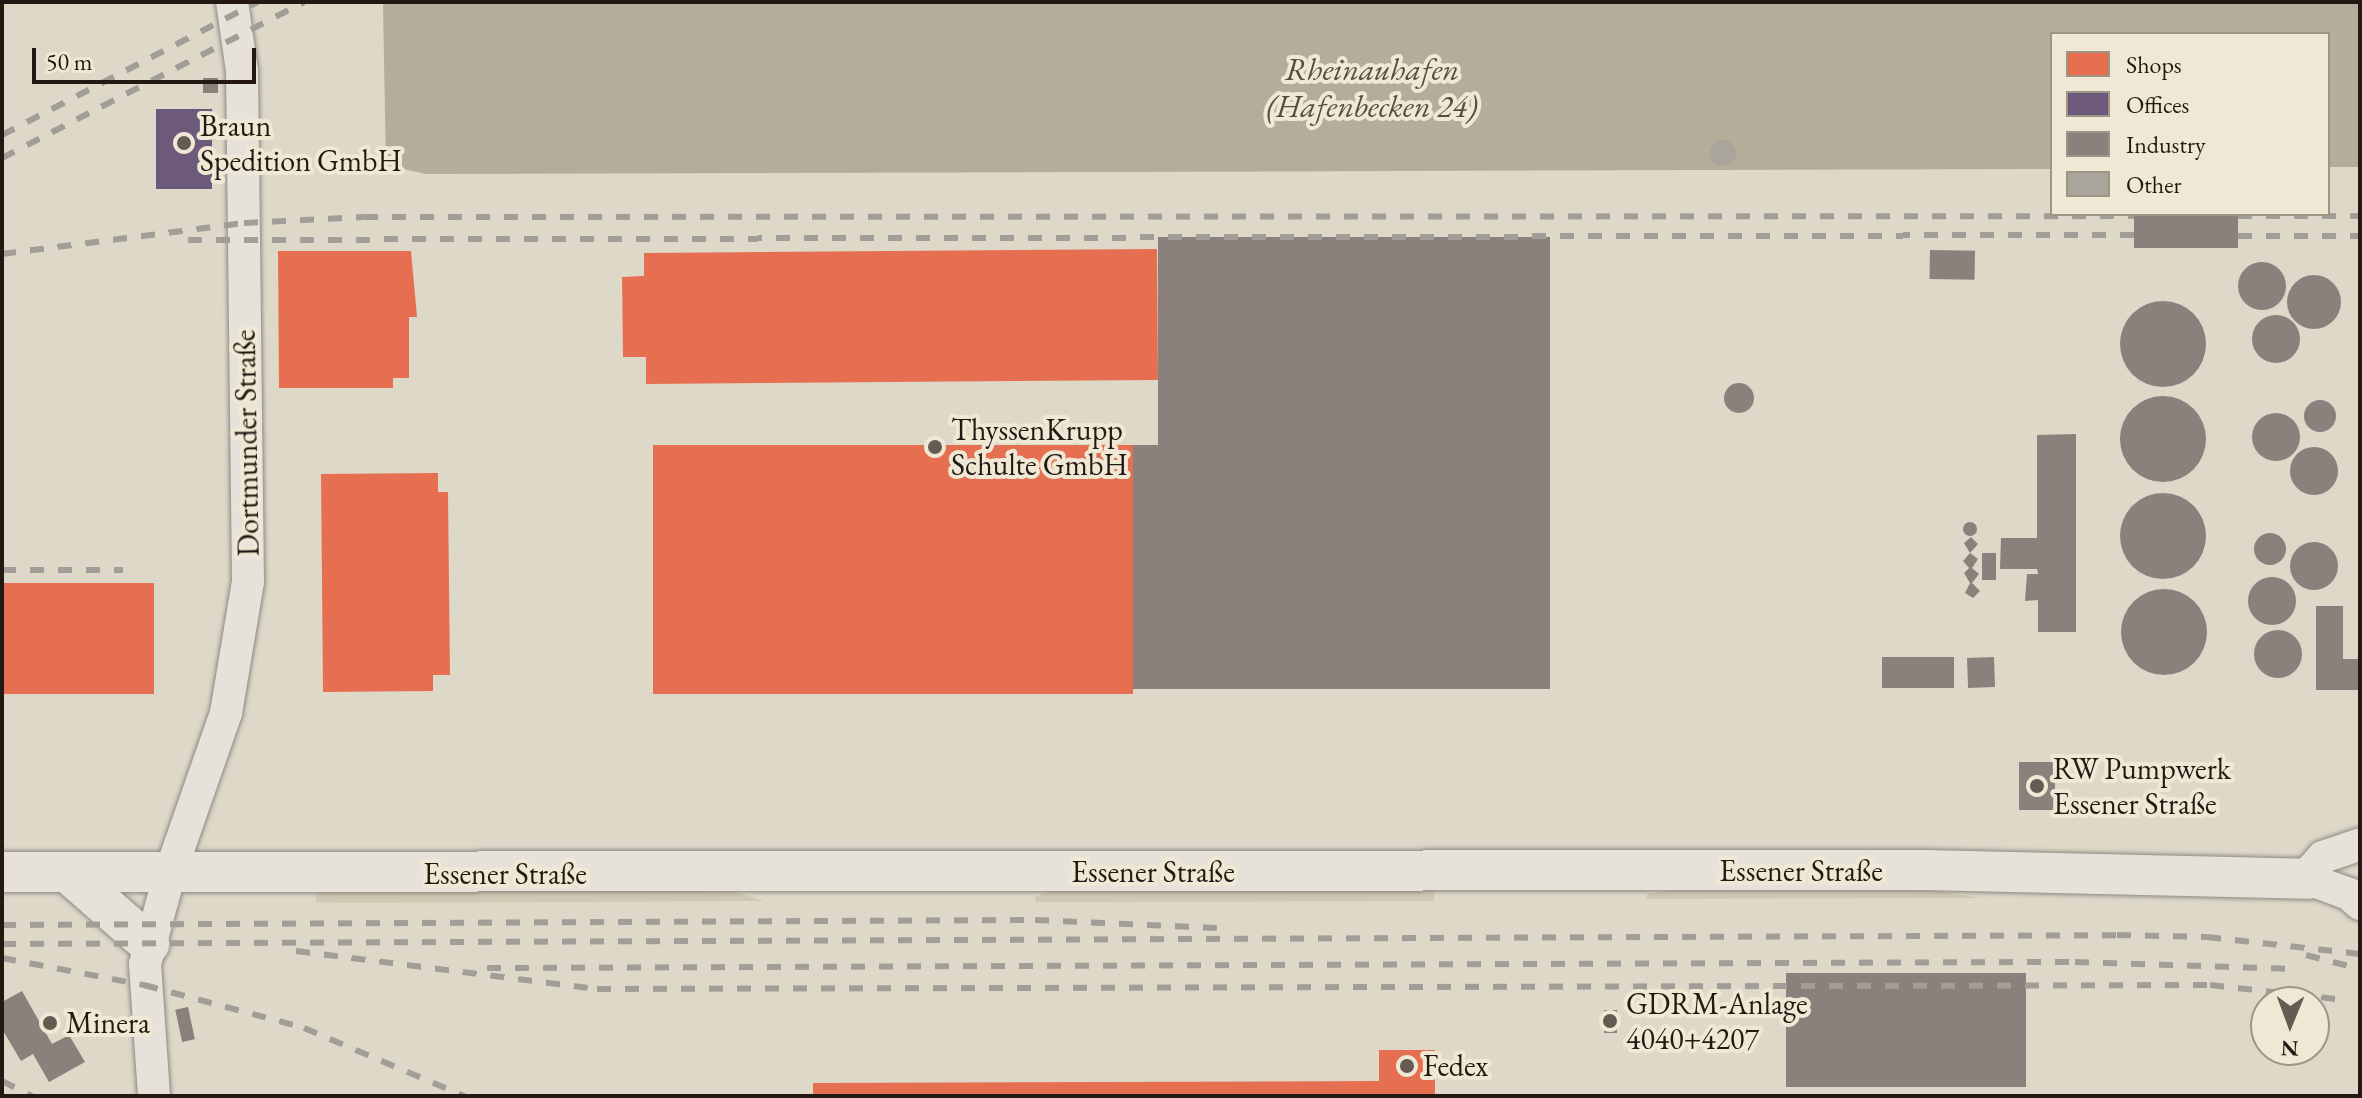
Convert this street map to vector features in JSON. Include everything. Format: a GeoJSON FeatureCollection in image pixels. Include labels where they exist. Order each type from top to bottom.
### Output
{"type":"FeatureCollection","features":[{"type":"Feature","properties":{"kind":"street","name":"Dortmunder Straße"},"geometry":{"type":"LineString","coordinates":[[154,1096],[144,985],[149,944],[170,873],[226,713],[248,582],[242,71],[232,2]]}},
{"type":"Feature","properties":{"kind":"street"},"geometry":{"type":"LineString","coordinates":[[2360,844],[2323,857],[2306,878],[2349,894],[2360,904]]}},
{"type":"Feature","properties":{"kind":"street","name":"Essener Straße"},"geometry":{"type":"LineString","coordinates":[[2,872],[1923,870],[2306,878]]}},
{"type":"Feature","properties":{"kind":"street"},"geometry":{"type":"LineString","coordinates":[[68,873],[149,944]]}},
{"type":"Feature","properties":{"kind":"shaded area"},"geometry":{"type":"Polygon","coordinates":[[[1434,888],[1434,901],[1036,902],[1035,897],[1052,890],[1434,888]]]}},
{"type":"Feature","properties":{"kind":"shaded area"},"geometry":{"type":"Polygon","coordinates":[[[1679,889],[1931,890],[1981,898],[1647,899],[1647,894],[1679,889]]]}},
{"type":"Feature","properties":{"kind":"shaded area"},"geometry":{"type":"Polygon","coordinates":[[[316,890],[700,891],[735,892],[764,901],[347,903],[316,902],[316,890]]]}},
{"type":"Feature","properties":{"kind":"water","name":"Rheinauhafen (Hafenbecken 24)"},"geometry":{"type":"Polygon","coordinates":[[[389,2],[2360,2],[2360,167],[2330,167],[2330,32],[2050,32],[2050,169],[426,174],[386,165],[383,5],[389,2]]]}},
{"type":"Feature","properties":{"kind":"building: Shops"},"geometry":{"type":"Polygon","coordinates":[[[1157,249],[1158,380],[646,384],[646,357],[623,357],[622,277],[644,276],[644,253],[1157,249]]]}},
{"type":"Feature","properties":{"kind":"building: Shops"},"geometry":{"type":"Polygon","coordinates":[[[278,251],[411,251],[417,317],[409,317],[409,378],[393,378],[393,388],[279,388],[278,251]]]}},
{"type":"Feature","properties":{"kind":"building: Shops"},"geometry":{"type":"Polygon","coordinates":[[[653,445],[1133,445],[1133,694],[653,694],[653,445]]]}},
{"type":"Feature","properties":{"kind":"building: Shops"},"geometry":{"type":"Polygon","coordinates":[[[438,473],[438,492],[448,492],[450,675],[433,675],[433,691],[323,692],[321,474],[438,473]]]}},
{"type":"Feature","properties":{"kind":"building: Shops"},"geometry":{"type":"Polygon","coordinates":[[[2,583],[154,583],[154,694],[2,694],[2,583]]]}},
{"type":"Feature","properties":{"kind":"building: Shops","name":"Fedex"},"geometry":{"type":"Polygon","coordinates":[[[1379,1050],[1435,1050],[1435,1096],[813,1096],[813,1083],[1379,1081],[1379,1050]]]}},
{"type":"Feature","properties":{"kind":"building: Offices"},"geometry":{"type":"Polygon","coordinates":[[[156,109],[212,109],[212,189],[156,189],[156,109]]]}},
{"type":"Feature","properties":{"kind":"building: Industry"},"geometry":{"type":"Polygon","coordinates":[[[203,78],[218,78],[218,93],[203,93],[203,78]]]}},
{"type":"Feature","properties":{"kind":"building: Industry"},"geometry":{"type":"Polygon","coordinates":[[[2134,216],[2238,216],[2238,248],[2134,248],[2134,216]]]}},
{"type":"Feature","properties":{"kind":"building: Industry"},"geometry":{"type":"Polygon","coordinates":[[[1158,237],[1550,237],[1550,689],[1133,689],[1133,445],[1158,445],[1158,237]]]}},
{"type":"Feature","properties":{"kind":"building: Industry"},"geometry":{"type":"Polygon","coordinates":[[[1930,250],[1975,251],[1974,280],[1929,279],[1930,250]]]}},
{"type":"Feature","properties":{"kind":"building: Industry"},"geometry":{"type":"Polygon","coordinates":[[[2262,262],[2279,269],[2286,286],[2279,303],[2262,310],[2245,303],[2238,286],[2245,269],[2262,262]]]}},
{"type":"Feature","properties":{"kind":"building: Industry"},"geometry":{"type":"Polygon","coordinates":[[[2314,275],[2333,283],[2341,302],[2333,321],[2314,329],[2295,321],[2287,302],[2295,283],[2314,275]]]}},
{"type":"Feature","properties":{"kind":"building: Industry"},"geometry":{"type":"Polygon","coordinates":[[[2163,301],[2187,308],[2199,320],[2206,344],[2199,368],[2187,380],[2163,387],[2139,380],[2127,368],[2120,344],[2127,320],[2139,308],[2163,301]]]}},
{"type":"Feature","properties":{"kind":"building: Industry"},"geometry":{"type":"Polygon","coordinates":[[[2276,315],[2293,322],[2300,339],[2293,356],[2276,363],[2259,356],[2252,339],[2259,322],[2276,315]]]}},
{"type":"Feature","properties":{"kind":"building: Industry"},"geometry":{"type":"Polygon","coordinates":[[[1739,383],[1750,387],[1754,398],[1750,409],[1739,413],[1728,409],[1724,398],[1728,387],[1739,383]]]}},
{"type":"Feature","properties":{"kind":"building: Industry"},"geometry":{"type":"Polygon","coordinates":[[[2163,396],[2187,403],[2199,415],[2206,439],[2199,463],[2187,475],[2163,482],[2139,475],[2127,463],[2120,439],[2127,415],[2139,403],[2163,396]]]}},
{"type":"Feature","properties":{"kind":"building: Industry"},"geometry":{"type":"Polygon","coordinates":[[[2320,400],[2331,405],[2336,416],[2331,427],[2320,432],[2309,427],[2304,416],[2309,405],[2320,400]]]}},
{"type":"Feature","properties":{"kind":"building: Industry"},"geometry":{"type":"Polygon","coordinates":[[[2276,413],[2293,420],[2300,437],[2293,454],[2276,461],[2259,454],[2252,437],[2259,420],[2276,413]]]}},
{"type":"Feature","properties":{"kind":"building: Industry"},"geometry":{"type":"Polygon","coordinates":[[[2076,434],[2076,632],[2038,632],[2038,600],[2025,601],[2027,574],[2038,574],[2037,569],[2000,569],[2001,538],[2037,538],[2037,435],[2076,434]]]}},
{"type":"Feature","properties":{"kind":"building: Industry"},"geometry":{"type":"Polygon","coordinates":[[[2314,447],[2331,454],[2338,471],[2331,488],[2314,495],[2297,488],[2290,471],[2297,454],[2314,447]]]}},
{"type":"Feature","properties":{"kind":"building: Industry"},"geometry":{"type":"Polygon","coordinates":[[[2163,493],[2187,500],[2199,512],[2206,536],[2199,560],[2187,572],[2163,579],[2139,572],[2127,560],[2120,536],[2127,512],[2139,500],[2163,493]]]}},
{"type":"Feature","properties":{"kind":"building: Industry"},"geometry":{"type":"Polygon","coordinates":[[[1970,522],[1977,529],[1970,536],[1963,529],[1970,522]]]}},
{"type":"Feature","properties":{"kind":"building: Industry"},"geometry":{"type":"Polygon","coordinates":[[[2270,533],[2281,538],[2286,549],[2281,560],[2270,565],[2259,560],[2254,549],[2259,538],[2270,533]]]}},
{"type":"Feature","properties":{"kind":"building: Industry"},"geometry":{"type":"Polygon","coordinates":[[[1971,537],[1978,544],[1970,553],[1964,543],[1971,537]]]}},
{"type":"Feature","properties":{"kind":"building: Industry"},"geometry":{"type":"Polygon","coordinates":[[[2314,542],[2331,549],[2338,566],[2331,583],[2314,590],[2297,583],[2290,566],[2297,549],[2314,542]]]}},
{"type":"Feature","properties":{"kind":"building: Industry"},"geometry":{"type":"Polygon","coordinates":[[[1970,553],[1978,559],[1972,568],[1979,574],[1972,583],[1980,591],[1973,598],[1965,593],[1970,583],[1964,573],[1969,568],[1963,561],[1970,553]]]}},
{"type":"Feature","properties":{"kind":"building: Industry"},"geometry":{"type":"Polygon","coordinates":[[[1982,553],[1996,553],[1996,580],[1982,580],[1982,553]]]}},
{"type":"Feature","properties":{"kind":"building: Industry"},"geometry":{"type":"Polygon","coordinates":[[[2272,577],[2289,584],[2296,601],[2289,618],[2272,625],[2255,618],[2248,601],[2255,584],[2272,577]]]}},
{"type":"Feature","properties":{"kind":"building: Industry"},"geometry":{"type":"Polygon","coordinates":[[[2164,589],[2188,596],[2200,608],[2207,632],[2200,656],[2188,668],[2164,675],[2140,668],[2128,656],[2121,632],[2128,608],[2140,596],[2164,589]]]}},
{"type":"Feature","properties":{"kind":"building: Industry"},"geometry":{"type":"Polygon","coordinates":[[[2316,606],[2343,606],[2343,659],[2360,659],[2360,690],[2316,690],[2316,606]]]}},
{"type":"Feature","properties":{"kind":"building: Industry"},"geometry":{"type":"Polygon","coordinates":[[[2278,630],[2295,637],[2302,654],[2295,671],[2278,678],[2261,671],[2254,654],[2261,637],[2278,630]]]}},
{"type":"Feature","properties":{"kind":"building: Industry"},"geometry":{"type":"Polygon","coordinates":[[[1882,657],[1954,657],[1954,688],[1882,688],[1882,657]]]}},
{"type":"Feature","properties":{"kind":"building: Industry"},"geometry":{"type":"Polygon","coordinates":[[[1994,657],[1995,687],[1968,688],[1967,658],[1994,657]]]}},
{"type":"Feature","properties":{"kind":"building: Industry","name":"RW Pumpwerk Essener Straße"},"geometry":{"type":"Polygon","coordinates":[[[2019,762],[2055,762],[2055,810],[2019,810],[2019,762]]]}},
{"type":"Feature","properties":{"kind":"building: Industry"},"geometry":{"type":"Polygon","coordinates":[[[1786,973],[2026,973],[2026,1087],[1786,1087],[1786,973]]]}},
{"type":"Feature","properties":{"kind":"building: Industry"},"geometry":{"type":"Polygon","coordinates":[[[22,991],[52,1044],[69,1035],[85,1062],[49,1082],[33,1054],[21,1061],[2,1029],[2,1002],[22,991]]]}},
{"type":"Feature","properties":{"kind":"building: Industry"},"geometry":{"type":"Polygon","coordinates":[[[188,1007],[195,1039],[182,1042],[175,1010],[188,1007]]]}},
{"type":"Feature","properties":{"kind":"building: Industry","name":"GDRM-Anlage 4040+4207"},"geometry":{"type":"Polygon","coordinates":[[[1604,1010],[1617,1010],[1617,1033],[1604,1033],[1604,1010]]]}},
{"type":"Feature","properties":{"kind":"building: Other"},"geometry":{"type":"Polygon","coordinates":[[[1723,140],[1732,144],[1736,153],[1732,162],[1723,166],[1714,162],[1710,153],[1714,144],[1723,140]]]}},
{"type":"Feature","properties":{"kind":"railway"},"geometry":{"type":"LineString","coordinates":[[2,135],[258,2]]}},
{"type":"Feature","properties":{"kind":"railway"},"geometry":{"type":"LineString","coordinates":[[2,158],[304,2]]}},
{"type":"Feature","properties":{"kind":"railway"},"geometry":{"type":"LineString","coordinates":[[2,254],[244,223],[364,217],[2134,216]]}},
{"type":"Feature","properties":{"kind":"railway"},"geometry":{"type":"LineString","coordinates":[[2238,216],[2360,216]]}},
{"type":"Feature","properties":{"kind":"railway"},"geometry":{"type":"LineString","coordinates":[[188,240],[2134,235]]}},
{"type":"Feature","properties":{"kind":"railway"},"geometry":{"type":"LineString","coordinates":[[2238,236],[2360,236]]}},
{"type":"Feature","properties":{"kind":"railway"},"geometry":{"type":"LineString","coordinates":[[2,570],[123,570]]}},
{"type":"Feature","properties":{"kind":"railway"},"geometry":{"type":"LineString","coordinates":[[2,925],[1035,920],[1217,928]]}},
{"type":"Feature","properties":{"kind":"railway"},"geometry":{"type":"LineString","coordinates":[[2,944],[2117,935],[2207,937],[2360,954]]}},
{"type":"Feature","properties":{"kind":"railway"},"geometry":{"type":"LineString","coordinates":[[296,951],[597,989],[2210,985],[2345,1000]]}},
{"type":"Feature","properties":{"kind":"railway"},"geometry":{"type":"LineString","coordinates":[[2306,955],[2360,969]]}},
{"type":"Feature","properties":{"kind":"railway"},"geometry":{"type":"LineString","coordinates":[[2,958],[144,985],[304,1028],[464,1096]]}},
{"type":"Feature","properties":{"kind":"railway"},"geometry":{"type":"LineString","coordinates":[[487,968],[2075,962],[2295,969]]}},
{"type":"Feature","properties":{"kind":"railway"},"geometry":{"type":"LineString","coordinates":[[2,1081],[32,1096]]}},
{"type":"Feature","properties":{"kind":"place","name":"Braun Spedition GmbH"},"geometry":{"type":"Point","coordinates":[184,143]}},
{"type":"Feature","properties":{"kind":"place","name":"ThyssenKrupp Schulte GmbH"},"geometry":{"type":"Point","coordinates":[935,447]}},
{"type":"Feature","properties":{"kind":"place","name":"RW Pumpwerk Essener Straße"},"geometry":{"type":"Point","coordinates":[2037,786]}},
{"type":"Feature","properties":{"kind":"place","name":"GDRM-Anlage 4040+4207"},"geometry":{"type":"Point","coordinates":[1610,1021]}},
{"type":"Feature","properties":{"kind":"place","name":"Minera"},"geometry":{"type":"Point","coordinates":[50,1023]}},
{"type":"Feature","properties":{"kind":"place","name":"Fedex"},"geometry":{"type":"Point","coordinates":[1407,1066]}}]}
